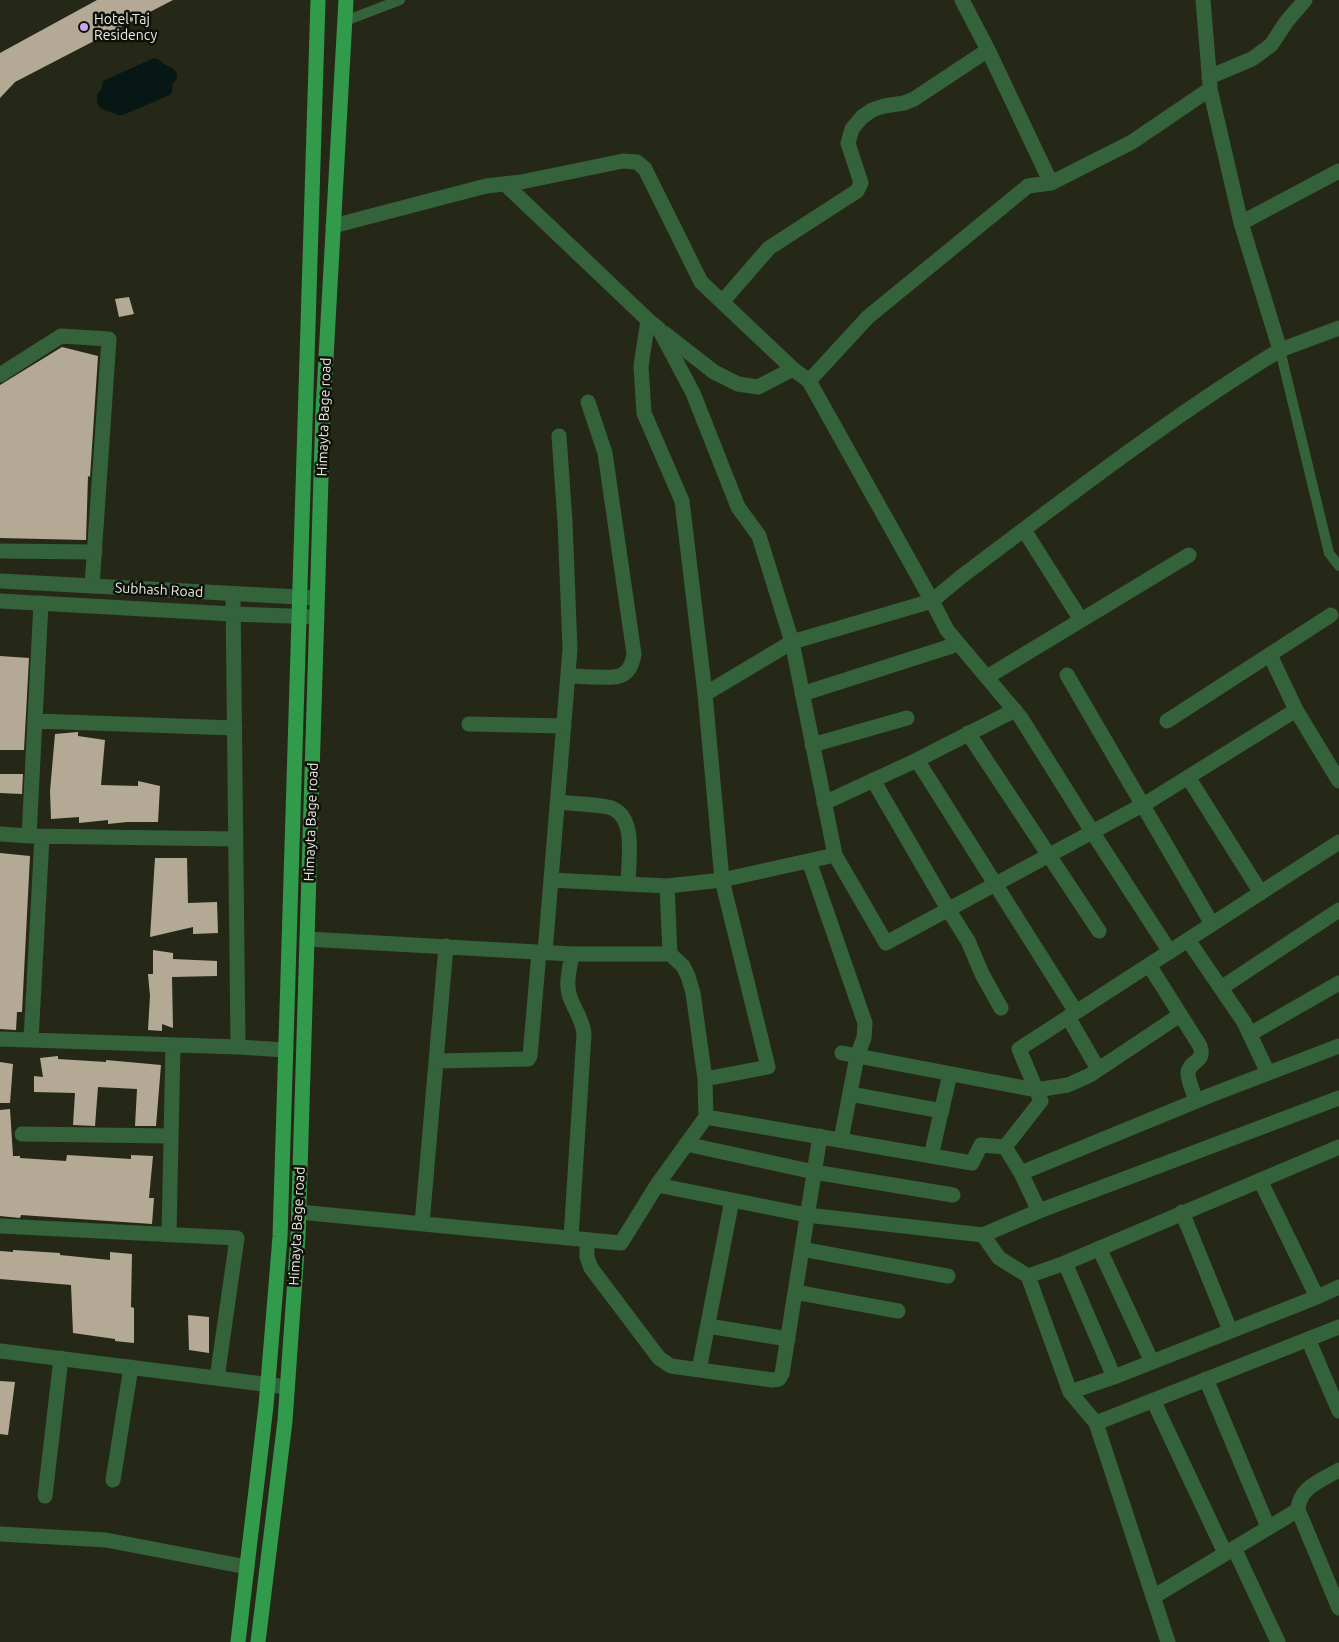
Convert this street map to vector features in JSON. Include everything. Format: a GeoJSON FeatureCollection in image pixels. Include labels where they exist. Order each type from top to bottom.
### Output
{"type":"FeatureCollection","features":[{"type":"Feature","properties":{"kind":"main road"},"geometry":{"type":"LineString","coordinates":[[238,1642],[268,1385],[280,1237],[318,0]]}},
{"type":"Feature","properties":{"kind":"main road","name":"Himayta Bage road"},"geometry":{"type":"LineString","coordinates":[[258,1642],[285,1421],[299,1212],[323,411],[346,0]]}},
{"type":"Feature","properties":{"kind":"street"},"geometry":{"type":"LineString","coordinates":[[962,0],[988,50],[1051,183]]}},
{"type":"Feature","properties":{"kind":"street"},"geometry":{"type":"LineString","coordinates":[[1202,0],[1209,83],[1241,223],[1280,350]]}},
{"type":"Feature","properties":{"kind":"street"},"geometry":{"type":"LineString","coordinates":[[809,381],[868,317],[1028,186],[1051,183],[1132,142],[1209,83],[1271,46],[1305,0]]}},
{"type":"Feature","properties":{"kind":"street"},"geometry":{"type":"LineString","coordinates":[[722,302],[769,248],[857,191],[861,183],[848,143],[852,129],[862,117],[872,110],[914,99],[988,50]]}},
{"type":"Feature","properties":{"kind":"street"},"geometry":{"type":"LineString","coordinates":[[333,226],[486,186],[521,182],[623,160],[637,162],[645,169],[701,282],[792,369],[809,381],[932,601],[946,630],[1021,718],[1170,952]]}},
{"type":"Feature","properties":{"kind":"street"},"geometry":{"type":"LineString","coordinates":[[1241,223],[1339,171]]}},
{"type":"Feature","properties":{"kind":"street"},"geometry":{"type":"LineString","coordinates":[[505,184],[653,324],[714,372],[738,384],[758,387],[792,369]]}},
{"type":"Feature","properties":{"kind":"street"},"geometry":{"type":"LineString","coordinates":[[653,324],[693,393],[738,507],[760,536],[792,642],[835,855],[886,943],[1142,805],[1296,710]]}},
{"type":"Feature","properties":{"kind":"street"},"geometry":{"type":"LineString","coordinates":[[653,324],[641,366],[644,413],[682,501],[705,694],[722,880],[768,1067],[705,1079]]}},
{"type":"Feature","properties":{"kind":"street"},"geometry":{"type":"LineString","coordinates":[[705,694],[792,642],[932,601],[962,576],[1166,423],[1280,350],[1339,328]]}},
{"type":"Feature","properties":{"kind":"street"},"geometry":{"type":"LineString","coordinates":[[0,375],[61,336],[109,339],[92,586]]}},
{"type":"Feature","properties":{"kind":"street"},"geometry":{"type":"LineString","coordinates":[[568,676],[617,678],[627,671],[632,663],[634,654],[604,453],[588,402]]}},
{"type":"Feature","properties":{"kind":"street"},"geometry":{"type":"LineString","coordinates":[[436,1061],[528,1059],[530,1056],[551,880],[570,649],[565,522],[559,436]]}},
{"type":"Feature","properties":{"kind":"street"},"geometry":{"type":"LineString","coordinates":[[1024,530],[1081,620]]}},
{"type":"Feature","properties":{"kind":"street"},"geometry":{"type":"LineString","coordinates":[[0,551],[94,552]]}},
{"type":"Feature","properties":{"kind":"street"},"geometry":{"type":"LineString","coordinates":[[987,677],[1189,556]]}},
{"type":"Feature","properties":{"kind":"street","name":"Subhash Road"},"geometry":{"type":"LineString","coordinates":[[0,581],[233,595],[317,598]]}},
{"type":"Feature","properties":{"kind":"street"},"geometry":{"type":"LineString","coordinates":[[233,595],[238,1047]]}},
{"type":"Feature","properties":{"kind":"street","name":"Subhash Road"},"geometry":{"type":"LineString","coordinates":[[0,601],[317,617]]}},
{"type":"Feature","properties":{"kind":"street"},"geometry":{"type":"LineString","coordinates":[[31,1040],[35,837],[34,721],[40,603]]}},
{"type":"Feature","properties":{"kind":"street"},"geometry":{"type":"LineString","coordinates":[[1167,722],[1331,615]]}},
{"type":"Feature","properties":{"kind":"street"},"geometry":{"type":"LineString","coordinates":[[802,694],[958,644]]}},
{"type":"Feature","properties":{"kind":"street"},"geometry":{"type":"LineString","coordinates":[[1270,655],[1296,710],[1339,781]]}},
{"type":"Feature","properties":{"kind":"street"},"geometry":{"type":"LineString","coordinates":[[1066,675],[1212,924]]}},
{"type":"Feature","properties":{"kind":"street"},"geometry":{"type":"LineString","coordinates":[[824,802],[917,760],[1014,710]]}},
{"type":"Feature","properties":{"kind":"street"},"geometry":{"type":"LineString","coordinates":[[812,745],[907,718]]}},
{"type":"Feature","properties":{"kind":"street"},"geometry":{"type":"LineString","coordinates":[[34,721],[235,728]]}},
{"type":"Feature","properties":{"kind":"street"},"geometry":{"type":"LineString","coordinates":[[469,724],[564,726]]}},
{"type":"Feature","properties":{"kind":"street"},"geometry":{"type":"LineString","coordinates":[[968,733],[1099,931]]}},
{"type":"Feature","properties":{"kind":"street"},"geometry":{"type":"LineString","coordinates":[[917,760],[995,884],[1072,1015],[1098,1069]]}},
{"type":"Feature","properties":{"kind":"street"},"geometry":{"type":"LineString","coordinates":[[1188,777],[1261,892]]}},
{"type":"Feature","properties":{"kind":"street"},"geometry":{"type":"LineString","coordinates":[[873,780],[968,941],[982,974],[1001,1008]]}},
{"type":"Feature","properties":{"kind":"street"},"geometry":{"type":"LineString","coordinates":[[558,802],[610,808],[622,815],[629,833],[628,884]]}},
{"type":"Feature","properties":{"kind":"street"},"geometry":{"type":"LineString","coordinates":[[0,834],[35,837],[236,839]]}},
{"type":"Feature","properties":{"kind":"street"},"geometry":{"type":"LineString","coordinates":[[1005,1147],[1041,1101],[1019,1050],[1339,842]]}},
{"type":"Feature","properties":{"kind":"street"},"geometry":{"type":"LineString","coordinates":[[551,880],[667,886],[722,880],[835,855]]}},
{"type":"Feature","properties":{"kind":"street"},"geometry":{"type":"LineString","coordinates":[[808,860],[865,1023],[864,1038],[850,1055],[850,1094],[841,1140]]}},
{"type":"Feature","properties":{"kind":"street"},"geometry":{"type":"LineString","coordinates":[[667,886],[670,954]]}},
{"type":"Feature","properties":{"kind":"street"},"geometry":{"type":"LineString","coordinates":[[1221,988],[1339,910]]}},
{"type":"Feature","properties":{"kind":"street"},"geometry":{"type":"LineString","coordinates":[[299,1212],[621,1243],[657,1186],[706,1117],[705,1079],[691,984],[683,966],[670,954],[572,954],[307,939]]}},
{"type":"Feature","properties":{"kind":"street"},"geometry":{"type":"LineString","coordinates":[[1188,940],[1244,1022],[1268,1073]]}},
{"type":"Feature","properties":{"kind":"street"},"geometry":{"type":"LineString","coordinates":[[422,1224],[446,946]]}},
{"type":"Feature","properties":{"kind":"street"},"geometry":{"type":"LineString","coordinates":[[571,1238],[584,1034],[569,994],[572,954]]}},
{"type":"Feature","properties":{"kind":"street"},"geometry":{"type":"LineString","coordinates":[[1149,965],[1200,1046],[1201,1057],[1189,1068],[1188,1076],[1196,1101]]}},
{"type":"Feature","properties":{"kind":"street"},"geometry":{"type":"LineString","coordinates":[[1250,1034],[1339,982]]}},
{"type":"Feature","properties":{"kind":"street"},"geometry":{"type":"LineString","coordinates":[[850,1055],[1036,1090],[1068,1085],[1098,1069],[1180,1015]]}},
{"type":"Feature","properties":{"kind":"street"},"geometry":{"type":"LineString","coordinates":[[0,1039],[286,1050]]}},
{"type":"Feature","properties":{"kind":"street"},"geometry":{"type":"LineString","coordinates":[[169,1234],[173,1045]]}},
{"type":"Feature","properties":{"kind":"street"},"geometry":{"type":"LineString","coordinates":[[1021,1173],[1196,1101],[1339,1046]]}},
{"type":"Feature","properties":{"kind":"street"},"geometry":{"type":"LineString","coordinates":[[931,1156],[950,1074]]}},
{"type":"Feature","properties":{"kind":"street"},"geometry":{"type":"LineString","coordinates":[[850,1094],[942,1111]]}},
{"type":"Feature","properties":{"kind":"street"},"geometry":{"type":"LineString","coordinates":[[657,1186],[807,1215],[983,1235],[1038,1211],[1339,1098]]}},
{"type":"Feature","properties":{"kind":"street"},"geometry":{"type":"LineString","coordinates":[[706,1117],[972,1163],[981,1145],[1005,1147]]}},
{"type":"Feature","properties":{"kind":"street"},"geometry":{"type":"LineString","coordinates":[[22,1134],[171,1136]]}},
{"type":"Feature","properties":{"kind":"street"},"geometry":{"type":"LineString","coordinates":[[587,1240],[587,1257],[591,1268],[659,1358],[671,1366],[772,1380],[779,1379],[782,1374],[820,1136]]}},
{"type":"Feature","properties":{"kind":"street"},"geometry":{"type":"LineString","coordinates":[[686,1144],[814,1172],[953,1195]]}},
{"type":"Feature","properties":{"kind":"street"},"geometry":{"type":"LineString","coordinates":[[1005,1147],[1021,1173],[1038,1211]]}},
{"type":"Feature","properties":{"kind":"street"},"geometry":{"type":"LineString","coordinates":[[1028,1276],[1065,1263],[1182,1212],[1338,1150]]}},
{"type":"Feature","properties":{"kind":"street"},"geometry":{"type":"LineString","coordinates":[[1260,1180],[1317,1297]]}},
{"type":"Feature","properties":{"kind":"street"},"geometry":{"type":"LineString","coordinates":[[699,1370],[732,1200]]}},
{"type":"Feature","properties":{"kind":"street"},"geometry":{"type":"LineString","coordinates":[[1182,1212],[1230,1330]]}},
{"type":"Feature","properties":{"kind":"street"},"geometry":{"type":"LineString","coordinates":[[0,1226],[237,1238],[217,1378]]}},
{"type":"Feature","properties":{"kind":"street"},"geometry":{"type":"LineString","coordinates":[[983,1235],[999,1258],[1028,1276],[1070,1392],[1096,1423],[1168,1642]]}},
{"type":"Feature","properties":{"kind":"street"},"geometry":{"type":"LineString","coordinates":[[1099,1248],[1152,1362]]}},
{"type":"Feature","properties":{"kind":"street"},"geometry":{"type":"LineString","coordinates":[[802,1249],[948,1276]]}},
{"type":"Feature","properties":{"kind":"street"},"geometry":{"type":"LineString","coordinates":[[1065,1263],[1114,1377]]}},
{"type":"Feature","properties":{"kind":"street"},"geometry":{"type":"LineString","coordinates":[[1070,1392],[1114,1377],[1339,1287]]}},
{"type":"Feature","properties":{"kind":"street"},"geometry":{"type":"LineString","coordinates":[[795,1292],[898,1311]]}},
{"type":"Feature","properties":{"kind":"street"},"geometry":{"type":"LineString","coordinates":[[708,1326],[788,1338]]}},
{"type":"Feature","properties":{"kind":"street"},"geometry":{"type":"LineString","coordinates":[[1096,1423],[1339,1327]]}},
{"type":"Feature","properties":{"kind":"street"},"geometry":{"type":"LineString","coordinates":[[1308,1339],[1339,1411]]}},
{"type":"Feature","properties":{"kind":"street"},"geometry":{"type":"LineString","coordinates":[[0,1351],[287,1387]]}},
{"type":"Feature","properties":{"kind":"street"},"geometry":{"type":"LineString","coordinates":[[45,1496],[61,1358]]}},
{"type":"Feature","properties":{"kind":"street"},"geometry":{"type":"LineString","coordinates":[[113,1480],[131,1367]]}},
{"type":"Feature","properties":{"kind":"street"},"geometry":{"type":"LineString","coordinates":[[1206,1379],[1268,1527]]}},
{"type":"Feature","properties":{"kind":"street"},"geometry":{"type":"LineString","coordinates":[[1153,1400],[1278,1642]]}},
{"type":"Feature","properties":{"kind":"street"},"geometry":{"type":"LineString","coordinates":[[1339,1470],[1306,1489],[1300,1497],[1298,1510],[1339,1608]]}},
{"type":"Feature","properties":{"kind":"street"},"geometry":{"type":"LineString","coordinates":[[1153,1597],[1298,1510]]}},
{"type":"Feature","properties":{"kind":"street"},"geometry":{"type":"LineString","coordinates":[[0,1534],[106,1540],[247,1568]]}},
{"type":"Feature","properties":{"kind":"lane"},"geometry":{"type":"LineString","coordinates":[[345,21],[400,0]]}},
{"type":"Feature","properties":{"kind":"lane"},"geometry":{"type":"LineString","coordinates":[[1280,350],[1330,553],[1339,566]]}},
{"type":"Feature","properties":{"kind":"shaded area"},"geometry":{"type":"Polygon","coordinates":[[[154,58],[173,69],[177,74],[177,79],[173,83],[170,95],[123,115],[117,115],[99,107],[97,94],[101,90],[103,81],[154,58]]]}},
{"type":"Feature","properties":{"kind":"building","name":"Hotel Taj Residency"},"geometry":{"type":"Polygon","coordinates":[[[97,0],[173,0],[15,82],[0,98],[0,53],[97,0]]]}},
{"type":"Feature","properties":{"kind":"building"},"geometry":{"type":"Polygon","coordinates":[[[129,297],[134,314],[119,317],[115,299],[129,297]]]}},
{"type":"Feature","properties":{"kind":"building"},"geometry":{"type":"Polygon","coordinates":[[[62,347],[98,356],[90,477],[88,476],[86,540],[0,538],[0,385],[62,347]]]}},
{"type":"Feature","properties":{"kind":"building"},"geometry":{"type":"Polygon","coordinates":[[[0,656],[29,658],[24,750],[0,750],[0,656]]]}},
{"type":"Feature","properties":{"kind":"building"},"geometry":{"type":"Polygon","coordinates":[[[78,732],[78,736],[105,740],[101,785],[138,786],[138,781],[160,786],[158,822],[108,824],[108,820],[79,823],[79,817],[51,819],[50,791],[55,734],[78,732]]]}},
{"type":"Feature","properties":{"kind":"building"},"geometry":{"type":"Polygon","coordinates":[[[0,774],[23,774],[22,794],[0,793],[0,774]]]}},
{"type":"Feature","properties":{"kind":"building"},"geometry":{"type":"Polygon","coordinates":[[[0,853],[30,856],[22,1012],[17,1012],[16,1030],[0,1029],[0,853]]]}},
{"type":"Feature","properties":{"kind":"building"},"geometry":{"type":"Polygon","coordinates":[[[155,858],[187,858],[188,903],[217,902],[218,933],[193,934],[193,927],[150,937],[155,858]]]}},
{"type":"Feature","properties":{"kind":"building"},"geometry":{"type":"Polygon","coordinates":[[[153,950],[173,953],[173,959],[217,961],[217,976],[172,977],[173,1028],[162,1024],[162,1031],[148,1030],[150,996],[148,974],[153,974],[153,950]]]}},
{"type":"Feature","properties":{"kind":"building"},"geometry":{"type":"Polygon","coordinates":[[[58,1056],[58,1059],[106,1062],[106,1060],[161,1065],[156,1126],[135,1126],[137,1089],[98,1087],[95,1126],[73,1125],[75,1093],[34,1092],[34,1076],[43,1077],[40,1058],[58,1056]]]}},
{"type":"Feature","properties":{"kind":"building"},"geometry":{"type":"Polygon","coordinates":[[[0,1062],[13,1064],[10,1103],[0,1103],[0,1062]]]}},
{"type":"Feature","properties":{"kind":"building"},"geometry":{"type":"Polygon","coordinates":[[[10,1109],[13,1156],[66,1161],[67,1155],[131,1159],[131,1155],[153,1156],[149,1198],[154,1198],[152,1224],[21,1215],[20,1218],[0,1216],[0,1110],[10,1109]]]}},
{"type":"Feature","properties":{"kind":"building"},"geometry":{"type":"Polygon","coordinates":[[[13,1250],[60,1253],[60,1255],[110,1260],[110,1252],[132,1254],[131,1307],[134,1308],[134,1343],[73,1333],[71,1285],[0,1279],[0,1251],[13,1252],[13,1250]]]}},
{"type":"Feature","properties":{"kind":"building"},"geometry":{"type":"Polygon","coordinates":[[[188,1315],[209,1317],[209,1353],[189,1350],[188,1315]]]}},
{"type":"Feature","properties":{"kind":"building"},"geometry":{"type":"Polygon","coordinates":[[[0,1381],[15,1382],[8,1435],[0,1434],[0,1381]]]}},
{"type":"Feature","properties":{"kind":"place","name":"Hotel Taj Residency"},"geometry":{"type":"Point","coordinates":[84,27]}}]}
